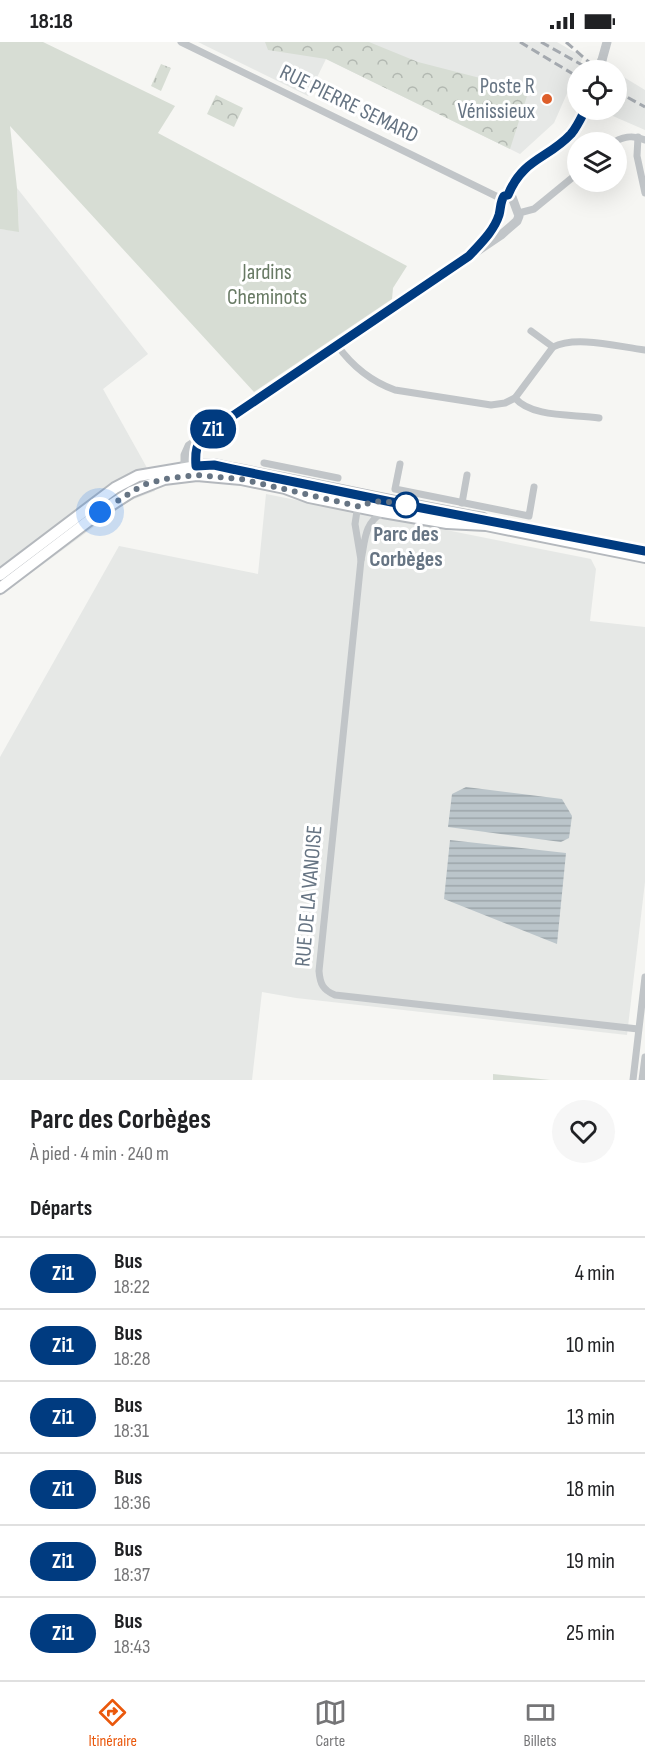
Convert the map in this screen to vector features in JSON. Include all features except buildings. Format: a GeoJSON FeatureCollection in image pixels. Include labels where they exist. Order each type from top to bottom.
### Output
{"type":"FeatureCollection","features":[{"type":"Feature","properties":{"kind":"main road"},"geometry":{"type":"LineString","coordinates":[[0,575],[131,492],[185,472],[214,465],[300,476],[385,507],[447,523],[486,525],[645,557]]}},
{"type":"Feature","properties":{"kind":"main road"},"geometry":{"type":"LineString","coordinates":[[197,470],[361,507],[425,509],[645,551]]}},
{"type":"Feature","properties":{"kind":"main road"},"geometry":{"type":"LineString","coordinates":[[0,588],[39,552]]}},
{"type":"Feature","properties":{"kind":"street","name":"RUE PIERRE SEMARD"},"geometry":{"type":"LineString","coordinates":[[181,42],[505,197]]}},
{"type":"Feature","properties":{"kind":"street"},"geometry":{"type":"LineString","coordinates":[[602,60],[607,42]]}},
{"type":"Feature","properties":{"kind":"street"},"geometry":{"type":"LineString","coordinates":[[469,256],[494,225],[505,197],[524,170],[572,133],[579,120]]}},
{"type":"Feature","properties":{"kind":"street"},"geometry":{"type":"LineString","coordinates":[[641,139],[637,156],[645,193]]}},
{"type":"Feature","properties":{"kind":"street"},"geometry":{"type":"LineString","coordinates":[[519,213],[534,208],[567,182]]}},
{"type":"Feature","properties":{"kind":"street"},"geometry":{"type":"LineString","coordinates":[[185,472],[185,455],[189,446],[501,235],[519,218],[512,197],[505,197]]}},
{"type":"Feature","properties":{"kind":"street"},"geometry":{"type":"LineString","coordinates":[[499,215],[503,222],[513,224]]}},
{"type":"Feature","properties":{"kind":"street"},"geometry":{"type":"LineString","coordinates":[[531,331],[553,347]]}},
{"type":"Feature","properties":{"kind":"street"},"geometry":{"type":"LineString","coordinates":[[337,345],[356,369],[382,385],[395,390],[491,405],[505,403],[515,398],[553,347],[569,342],[585,342],[645,350]]}},
{"type":"Feature","properties":{"kind":"street"},"geometry":{"type":"LineString","coordinates":[[515,398],[521,405],[535,410],[599,418]]}},
{"type":"Feature","properties":{"kind":"street"},"geometry":{"type":"LineString","coordinates":[[197,470],[195,455],[199,440]]}},
{"type":"Feature","properties":{"kind":"street"},"geometry":{"type":"LineString","coordinates":[[264,463],[300,476],[338,478]]}},
{"type":"Feature","properties":{"kind":"street"},"geometry":{"type":"LineString","coordinates":[[400,464],[395,489],[529,516],[534,487]]}},
{"type":"Feature","properties":{"kind":"street"},"geometry":{"type":"LineString","coordinates":[[462,503],[467,475]]}},
{"type":"Feature","properties":{"kind":"street"},"geometry":{"type":"LineString","coordinates":[[425,509],[428,496]]}},
{"type":"Feature","properties":{"kind":"street","name":"RUE DE LA VANOISE"},"geometry":{"type":"LineString","coordinates":[[361,507],[357,511],[355,524],[361,560]]}},
{"type":"Feature","properties":{"kind":"street","name":"RUE DE LA VANOISE"},"geometry":{"type":"LineString","coordinates":[[385,507],[372,519],[365,532],[361,560],[319,971],[320,982],[326,991],[335,996],[638,1029]]}},
{"type":"Feature","properties":{"kind":"street"},"geometry":{"type":"LineString","coordinates":[[633,1080],[645,977]]}},
{"type":"Feature","properties":{"kind":"street"},"geometry":{"type":"LineString","coordinates":[[642,1080],[645,1057]]}},
{"type":"Feature","properties":{"kind":"shaded area"},"geometry":{"type":"Polygon","coordinates":[[[198,42],[557,42],[583,57],[582,60],[567,60],[567,93],[554,123],[520,154],[326,59],[308,96],[198,42]]]}},
{"type":"Feature","properties":{"kind":"shaded area"},"geometry":{"type":"Polygon","coordinates":[[[627,79],[645,90],[645,130],[622,120],[627,120],[627,79]]]}},
{"type":"Feature","properties":{"kind":"shaded area"},"geometry":{"type":"Polygon","coordinates":[[[17,188],[148,354],[103,389],[146,466],[155,491],[129,501],[0,596],[0,229],[19,231],[17,188]]]}},
{"type":"Feature","properties":{"kind":"shaded area"},"geometry":{"type":"Polygon","coordinates":[[[266,494],[591,559],[596,569],[590,621],[645,627],[645,882],[627,1035],[296,998],[262,992],[252,1080],[0,1080],[0,757],[119,546],[258,574],[266,494]]]}},
{"type":"Feature","properties":{"kind":"shaded area"},"geometry":{"type":"Polygon","coordinates":[[[466,787],[562,799],[572,816],[569,838],[561,842],[448,827],[452,794],[466,787]]]}},
{"type":"Feature","properties":{"kind":"shaded area"},"geometry":{"type":"Polygon","coordinates":[[[450,840],[566,853],[557,944],[444,899],[450,840]]]}},
{"type":"Feature","properties":{"kind":"green space","name":"Jardins Cheminots"},"geometry":{"type":"Polygon","coordinates":[[[0,42],[43,42],[175,106],[158,133],[407,266],[393,288],[392,299],[254,392],[10,126],[19,232],[0,229],[0,42]]]}},
{"type":"Feature","properties":{"kind":"green space"},"geometry":{"type":"Polygon","coordinates":[[[265,42],[369,42],[418,62],[528,93],[510,149],[326,59],[268,50],[265,42]]]}},
{"type":"Feature","properties":{"kind":"green space"},"geometry":{"type":"Polygon","coordinates":[[[161,64],[171,68],[161,91],[151,86],[161,64]]]}},
{"type":"Feature","properties":{"kind":"green space"},"geometry":{"type":"Polygon","coordinates":[[[216,95],[243,108],[234,127],[207,114],[216,95]]]}},
{"type":"Feature","properties":{"kind":"green space"},"geometry":{"type":"Polygon","coordinates":[[[493,1074],[550,1080],[493,1080],[493,1074]]]}},
{"type":"Feature","properties":{"kind":"railway"},"geometry":{"type":"LineString","coordinates":[[520,42],[567,70]]}},
{"type":"Feature","properties":{"kind":"railway"},"geometry":{"type":"LineString","coordinates":[[541,42],[573,60]]}},
{"type":"Feature","properties":{"kind":"railway"},"geometry":{"type":"LineString","coordinates":[[566,42],[587,60]]}},
{"type":"Feature","properties":{"kind":"railway"},"geometry":{"type":"LineString","coordinates":[[627,97],[645,107]]}},
{"type":"Feature","properties":{"kind":"bus line","name":"Zi1"},"geometry":{"type":"LineString","coordinates":[[580,120],[572,133],[561,143],[540,156],[524,170],[508,195],[502,199],[499,215],[494,225],[469,256],[206,434],[199,440],[195,455],[196,466],[214,465],[645,551]]}},
{"type":"Feature","properties":{"kind":"place","name":"Poste R Vénissieux"},"geometry":{"type":"Point","coordinates":[547,99]}},
{"type":"Feature","properties":{"kind":"place","name":"Parc des Corbèges"},"geometry":{"type":"Point","coordinates":[406,505]}},
{"type":"Feature","properties":{"kind":"route"},"geometry":{"type":"LineString","coordinates":[[100,512],[143,485],[164,479],[197,475],[241,479],[361,507],[373,501],[406,505]]}}]}
